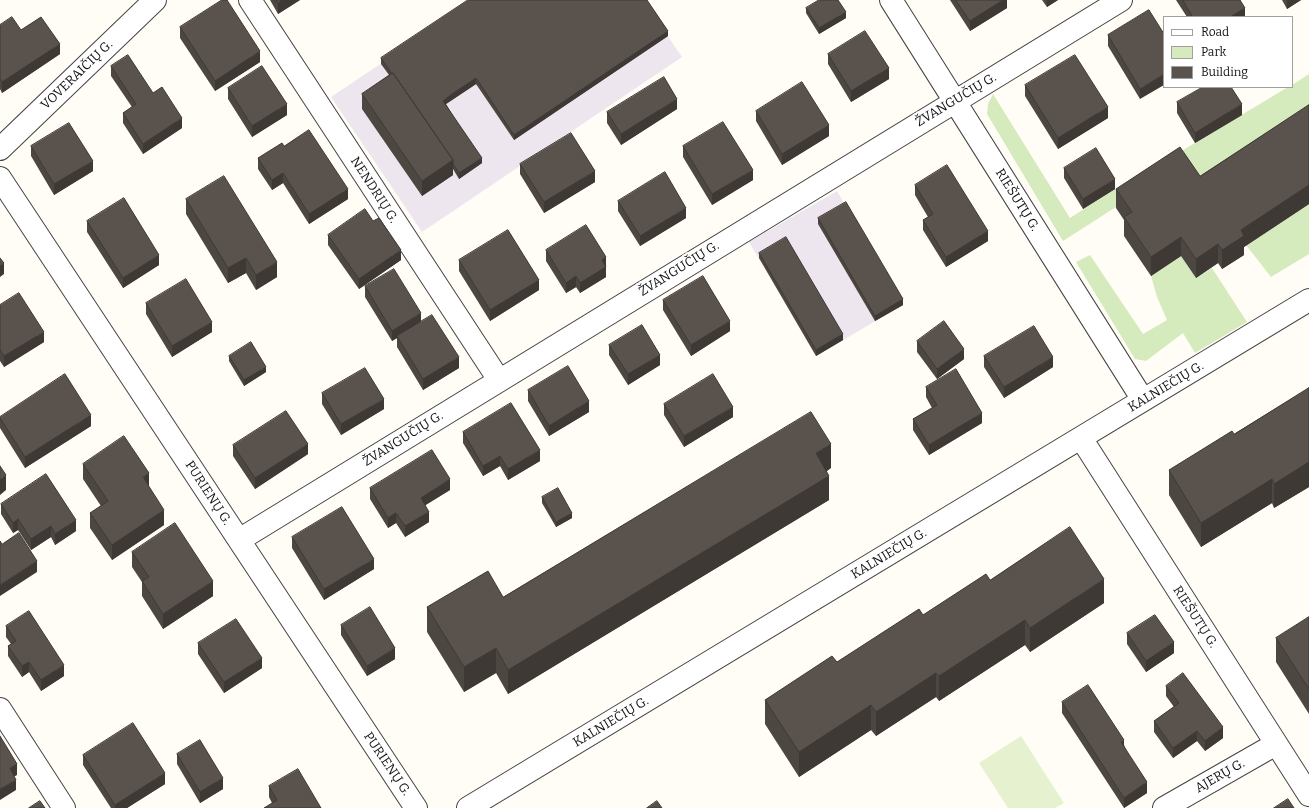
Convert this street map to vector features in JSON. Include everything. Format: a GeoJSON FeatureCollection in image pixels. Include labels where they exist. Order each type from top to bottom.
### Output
{"type":"FeatureCollection","features":[{"type":"Feature","properties":{"kind":"street","name":"VOVERAIČIŲ G."},"geometry":{"type":"LineString","coordinates":[[0,149],[155,0]]}},
{"type":"Feature","properties":{"kind":"street","name":"NENDRIŲ G."},"geometry":{"type":"LineString","coordinates":[[250,0],[499,380]]}},
{"type":"Feature","properties":{"kind":"street","name":"RIEŠUTŲ G."},"geometry":{"type":"LineString","coordinates":[[890,0],[1143,400]]}},
{"type":"Feature","properties":{"kind":"street","name":"ŽVANGUČIŲ G."},"geometry":{"type":"LineString","coordinates":[[239,540],[1121,0]]}},
{"type":"Feature","properties":{"kind":"street","name":"PURIENŲ G."},"geometry":{"type":"LineString","coordinates":[[0,178],[416,808]]}},
{"type":"Feature","properties":{"kind":"street","name":"KALNIEČIŲ G."},"geometry":{"type":"LineString","coordinates":[[468,808],[1309,300]]}},
{"type":"Feature","properties":{"kind":"street","name":"RIEŠUTŲ G."},"geometry":{"type":"LineString","coordinates":[[1081,438],[1309,795]]}},
{"type":"Feature","properties":{"kind":"street"},"geometry":{"type":"LineString","coordinates":[[0,709],[64,808]]}},
{"type":"Feature","properties":{"kind":"street","name":"AJERŲ G."},"geometry":{"type":"LineString","coordinates":[[1164,808],[1276,744]]}},
{"type":"Feature","properties":{"kind":"shaded area"},"geometry":{"type":"Polygon","coordinates":[[[476,0],[643,0],[682,57],[422,232],[331,97],[476,0]]]}},
{"type":"Feature","properties":{"kind":"shaded area"},"geometry":{"type":"Polygon","coordinates":[[[837,191],[903,305],[816,356],[749,242],[837,191]]]}},
{"type":"Feature","properties":{"kind":"green space"},"geometry":{"type":"Polygon","coordinates":[[[1309,74],[1309,124],[1200,195],[1180,166],[1063,241],[987,114],[988,104],[993,94],[1070,218],[1115,189],[1286,88],[1293,88],[1293,84],[1309,74]]]}},
{"type":"Feature","properties":{"kind":"green space"},"geometry":{"type":"Polygon","coordinates":[[[1309,204],[1309,254],[1271,277],[1246,245],[1309,204]]]}},
{"type":"Feature","properties":{"kind":"green space"},"geometry":{"type":"Polygon","coordinates":[[[1090,255],[1143,334],[1167,320],[1157,297],[1151,276],[1181,256],[1196,278],[1212,268],[1247,322],[1195,353],[1183,333],[1146,361],[1135,359],[1076,262],[1090,255]]]}},
{"type":"Feature","properties":{"kind":"green space"},"geometry":{"type":"Polygon","coordinates":[[[1021,736],[1064,803],[1055,808],[1008,808],[979,763],[1021,736]]]}},
{"type":"Feature","properties":{"kind":"building"},"geometry":{"type":"Polygon","coordinates":[[[222,0],[227,0],[260,51],[215,81],[180,27],[222,0]]]}},
{"type":"Feature","properties":{"kind":"building"},"geometry":{"type":"Polygon","coordinates":[[[276,0],[283,0],[278,3],[276,0]]]}},
{"type":"Feature","properties":{"kind":"building"},"geometry":{"type":"Polygon","coordinates":[[[468,0],[647,0],[668,31],[514,135],[476,78],[452,94],[443,101],[482,158],[459,173],[453,164],[453,160],[381,58],[468,0]]]}},
{"type":"Feature","properties":{"kind":"building"},"geometry":{"type":"Polygon","coordinates":[[[819,0],[838,0],[846,12],[819,28],[806,8],[819,0]]]}},
{"type":"Feature","properties":{"kind":"building"},"geometry":{"type":"Polygon","coordinates":[[[956,0],[1003,0],[970,21],[956,0]]]}},
{"type":"Feature","properties":{"kind":"building"},"geometry":{"type":"Polygon","coordinates":[[[1183,0],[1240,0],[1245,8],[1232,16],[1192,16],[1183,0]]]}},
{"type":"Feature","properties":{"kind":"building"},"geometry":{"type":"Polygon","coordinates":[[[1149,10],[1163,32],[1163,75],[1140,89],[1108,35],[1149,10]]]}},
{"type":"Feature","properties":{"kind":"building"},"geometry":{"type":"Polygon","coordinates":[[[12,17],[21,30],[41,17],[60,44],[2,82],[0,79],[0,25],[12,17]]]}},
{"type":"Feature","properties":{"kind":"building"},"geometry":{"type":"Polygon","coordinates":[[[865,31],[889,68],[851,91],[828,54],[865,31]]]}},
{"type":"Feature","properties":{"kind":"building"},"geometry":{"type":"Polygon","coordinates":[[[128,55],[153,93],[162,87],[182,118],[143,144],[123,113],[136,104],[111,66],[128,55]]]}},
{"type":"Feature","properties":{"kind":"building"},"geometry":{"type":"Polygon","coordinates":[[[1075,55],[1108,107],[1058,138],[1025,85],[1075,55]]]}},
{"type":"Feature","properties":{"kind":"building"},"geometry":{"type":"Polygon","coordinates":[[[262,66],[287,104],[252,126],[228,88],[262,66]]]}},
{"type":"Feature","properties":{"kind":"building"},"geometry":{"type":"Polygon","coordinates":[[[393,73],[453,160],[422,181],[362,94],[393,73]]]}},
{"type":"Feature","properties":{"kind":"building"},"geometry":{"type":"Polygon","coordinates":[[[664,77],[677,99],[621,134],[607,112],[664,77]]]}},
{"type":"Feature","properties":{"kind":"building"},"geometry":{"type":"Polygon","coordinates":[[[802,82],[829,125],[782,154],[756,111],[802,82]]]}},
{"type":"Feature","properties":{"kind":"building"},"geometry":{"type":"Polygon","coordinates":[[[1201,88],[1232,88],[1242,104],[1195,133],[1177,102],[1201,88]]]}},
{"type":"Feature","properties":{"kind":"building"},"geometry":{"type":"Polygon","coordinates":[[[1309,105],[1309,185],[1241,230],[1244,236],[1222,250],[1218,244],[1196,259],[1181,237],[1151,257],[1124,217],[1132,212],[1116,189],[1180,147],[1200,176],[1309,105]]]}},
{"type":"Feature","properties":{"kind":"building"},"geometry":{"type":"Polygon","coordinates":[[[723,122],[753,170],[712,194],[683,146],[723,122]]]}},
{"type":"Feature","properties":{"kind":"building"},"geometry":{"type":"Polygon","coordinates":[[[69,123],[93,161],[54,184],[31,146],[69,123]]]}},
{"type":"Feature","properties":{"kind":"building"},"geometry":{"type":"Polygon","coordinates":[[[309,130],[348,189],[309,214],[283,173],[272,180],[258,158],[282,143],[284,146],[309,130]]]}},
{"type":"Feature","properties":{"kind":"building"},"geometry":{"type":"Polygon","coordinates":[[[571,133],[595,171],[544,202],[520,164],[571,133]]]}},
{"type":"Feature","properties":{"kind":"building"},"geometry":{"type":"Polygon","coordinates":[[[1096,148],[1115,179],[1083,199],[1064,168],[1096,148]]]}},
{"type":"Feature","properties":{"kind":"building"},"geometry":{"type":"Polygon","coordinates":[[[947,165],[988,231],[946,257],[923,220],[933,214],[915,185],[947,165]]]}},
{"type":"Feature","properties":{"kind":"building"},"geometry":{"type":"Polygon","coordinates":[[[665,172],[686,208],[640,236],[618,201],[665,172]]]}},
{"type":"Feature","properties":{"kind":"building"},"geometry":{"type":"Polygon","coordinates":[[[224,176],[277,262],[256,275],[246,258],[228,268],[186,199],[224,176]]]}},
{"type":"Feature","properties":{"kind":"building"},"geometry":{"type":"Polygon","coordinates":[[[124,198],[159,255],[123,278],[87,221],[124,198]]]}},
{"type":"Feature","properties":{"kind":"building"},"geometry":{"type":"Polygon","coordinates":[[[846,202],[903,299],[875,316],[818,218],[846,202]]]}},
{"type":"Feature","properties":{"kind":"building"},"geometry":{"type":"Polygon","coordinates":[[[365,209],[373,221],[379,218],[401,250],[359,279],[328,235],[365,209]]]}},
{"type":"Feature","properties":{"kind":"building"},"geometry":{"type":"Polygon","coordinates":[[[586,225],[606,257],[602,260],[606,267],[580,283],[576,276],[566,283],[546,250],[586,225]]]}},
{"type":"Feature","properties":{"kind":"building"},"geometry":{"type":"Polygon","coordinates":[[[508,230],[539,280],[490,310],[459,260],[508,230]]]}},
{"type":"Feature","properties":{"kind":"building"},"geometry":{"type":"Polygon","coordinates":[[[786,237],[843,334],[816,350],[759,253],[786,237]]]}},
{"type":"Feature","properties":{"kind":"building"},"geometry":{"type":"Polygon","coordinates":[[[0,258],[4,263],[0,266],[0,258]]]}},
{"type":"Feature","properties":{"kind":"building"},"geometry":{"type":"Polygon","coordinates":[[[394,269],[421,313],[392,331],[365,286],[394,269]]]}},
{"type":"Feature","properties":{"kind":"building"},"geometry":{"type":"Polygon","coordinates":[[[703,276],[730,321],[691,345],[663,300],[703,276]]]}},
{"type":"Feature","properties":{"kind":"building"},"geometry":{"type":"Polygon","coordinates":[[[186,279],[212,322],[172,346],[146,303],[186,279]]]}},
{"type":"Feature","properties":{"kind":"building"},"geometry":{"type":"Polygon","coordinates":[[[19,293],[44,332],[4,356],[0,350],[0,305],[19,293]]]}},
{"type":"Feature","properties":{"kind":"building"},"geometry":{"type":"Polygon","coordinates":[[[432,315],[459,357],[423,379],[397,336],[432,315]]]}},
{"type":"Feature","properties":{"kind":"building"},"geometry":{"type":"Polygon","coordinates":[[[944,321],[964,349],[937,369],[917,341],[944,321]]]}},
{"type":"Feature","properties":{"kind":"building"},"geometry":{"type":"Polygon","coordinates":[[[642,325],[660,355],[628,374],[609,345],[642,325]]]}},
{"type":"Feature","properties":{"kind":"building"},"geometry":{"type":"Polygon","coordinates":[[[1034,326],[1053,357],[1004,387],[984,356],[1034,326]]]}},
{"type":"Feature","properties":{"kind":"building"},"geometry":{"type":"Polygon","coordinates":[[[251,342],[266,367],[244,380],[229,356],[251,342]]]}},
{"type":"Feature","properties":{"kind":"building"},"geometry":{"type":"Polygon","coordinates":[[[568,366],[589,401],[549,426],[528,390],[568,366]]]}},
{"type":"Feature","properties":{"kind":"building"},"geometry":{"type":"Polygon","coordinates":[[[365,368],[384,399],[341,424],[322,393],[365,368]]]}},
{"type":"Feature","properties":{"kind":"building"},"geometry":{"type":"Polygon","coordinates":[[[956,369],[982,413],[929,445],[913,419],[937,405],[926,387],[956,369]]]}},
{"type":"Feature","properties":{"kind":"building"},"geometry":{"type":"Polygon","coordinates":[[[65,374],[91,415],[25,457],[0,417],[65,374]]]}},
{"type":"Feature","properties":{"kind":"building"},"geometry":{"type":"Polygon","coordinates":[[[713,374],[733,407],[684,436],[664,404],[713,374]]]}},
{"type":"Feature","properties":{"kind":"building"},"geometry":{"type":"Polygon","coordinates":[[[1309,388],[1309,462],[1274,484],[1272,479],[1201,523],[1169,470],[1232,431],[1234,434],[1309,388]]]}},
{"type":"Feature","properties":{"kind":"building"},"geometry":{"type":"Polygon","coordinates":[[[511,403],[540,450],[508,469],[500,456],[483,466],[463,432],[511,403]]]}},
{"type":"Feature","properties":{"kind":"building"},"geometry":{"type":"Polygon","coordinates":[[[286,411],[308,444],[255,478],[233,445],[286,411]]]}},
{"type":"Feature","properties":{"kind":"building"},"geometry":{"type":"Polygon","coordinates":[[[811,412],[831,444],[816,453],[829,476],[508,670],[496,648],[464,667],[427,607],[488,571],[503,597],[811,412]]]}},
{"type":"Feature","properties":{"kind":"building"},"geometry":{"type":"Polygon","coordinates":[[[124,436],[149,473],[143,477],[164,510],[112,545],[90,513],[108,501],[83,464],[124,436]]]}},
{"type":"Feature","properties":{"kind":"building"},"geometry":{"type":"Polygon","coordinates":[[[432,450],[450,479],[421,498],[429,512],[405,526],[396,513],[388,518],[370,488],[432,450]]]}},
{"type":"Feature","properties":{"kind":"building"},"geometry":{"type":"Polygon","coordinates":[[[0,466],[6,475],[0,480],[0,466]]]}},
{"type":"Feature","properties":{"kind":"building"},"geometry":{"type":"Polygon","coordinates":[[[46,474],[76,520],[55,534],[51,526],[31,539],[18,519],[13,523],[1,504],[46,474]]]}},
{"type":"Feature","properties":{"kind":"building"},"geometry":{"type":"Polygon","coordinates":[[[558,488],[572,513],[556,522],[542,497],[558,488]]]}},
{"type":"Feature","properties":{"kind":"building"},"geometry":{"type":"Polygon","coordinates":[[[342,507],[374,559],[324,589],[292,537],[342,507]]]}},
{"type":"Feature","properties":{"kind":"building"},"geometry":{"type":"Polygon","coordinates":[[[175,523],[213,581],[163,614],[142,581],[149,577],[132,552],[175,523]]]}},
{"type":"Feature","properties":{"kind":"building"},"geometry":{"type":"Polygon","coordinates":[[[1070,527],[1104,579],[1030,628],[1025,620],[939,676],[936,673],[876,712],[871,705],[799,752],[765,700],[832,656],[837,662],[919,609],[923,615],[986,574],[990,580],[1070,527]]]}},
{"type":"Feature","properties":{"kind":"building"},"geometry":{"type":"Polygon","coordinates":[[[19,533],[37,561],[0,585],[0,541],[2,544],[19,533]]]}},
{"type":"Feature","properties":{"kind":"building"},"geometry":{"type":"Polygon","coordinates":[[[370,607],[395,648],[367,666],[341,625],[370,607]]]}},
{"type":"Feature","properties":{"kind":"building"},"geometry":{"type":"Polygon","coordinates":[[[29,611],[64,665],[41,680],[29,662],[22,666],[8,646],[16,641],[6,626],[29,611]]]}},
{"type":"Feature","properties":{"kind":"building"},"geometry":{"type":"Polygon","coordinates":[[[1155,615],[1174,642],[1146,661],[1127,633],[1155,615]]]}},
{"type":"Feature","properties":{"kind":"building"},"geometry":{"type":"Polygon","coordinates":[[[1309,617],[1309,689],[1276,638],[1309,617]]]}},
{"type":"Feature","properties":{"kind":"building"},"geometry":{"type":"Polygon","coordinates":[[[236,619],[262,658],[224,682],[198,643],[236,619]]]}},
{"type":"Feature","properties":{"kind":"building"},"geometry":{"type":"Polygon","coordinates":[[[1183,673],[1223,727],[1205,741],[1197,731],[1173,748],[1154,721],[1179,703],[1166,686],[1183,673]]]}},
{"type":"Feature","properties":{"kind":"building"},"geometry":{"type":"Polygon","coordinates":[[[1088,685],[1124,740],[1121,742],[1147,782],[1124,798],[1062,702],[1088,685]]]}},
{"type":"Feature","properties":{"kind":"building"},"geometry":{"type":"Polygon","coordinates":[[[133,723],[165,773],[115,805],[83,755],[133,723]]]}},
{"type":"Feature","properties":{"kind":"building"},"geometry":{"type":"Polygon","coordinates":[[[0,736],[17,764],[10,768],[16,780],[0,789],[0,736]]]}},
{"type":"Feature","properties":{"kind":"building"},"geometry":{"type":"Polygon","coordinates":[[[200,740],[223,778],[200,792],[177,754],[200,740]]]}},
{"type":"Feature","properties":{"kind":"building"},"geometry":{"type":"Polygon","coordinates":[[[298,769],[321,808],[264,808],[277,800],[269,786],[298,769]]]}},
{"type":"Feature","properties":{"kind":"building"},"geometry":{"type":"Polygon","coordinates":[[[1288,799],[1294,808],[1274,808],[1288,799]]]}},
{"type":"Feature","properties":{"kind":"building"},"geometry":{"type":"Polygon","coordinates":[[[40,801],[45,808],[29,808],[40,801]]]}},
{"type":"Feature","properties":{"kind":"building"},"geometry":{"type":"Polygon","coordinates":[[[657,801],[662,808],[647,808],[657,801]]]}}]}
